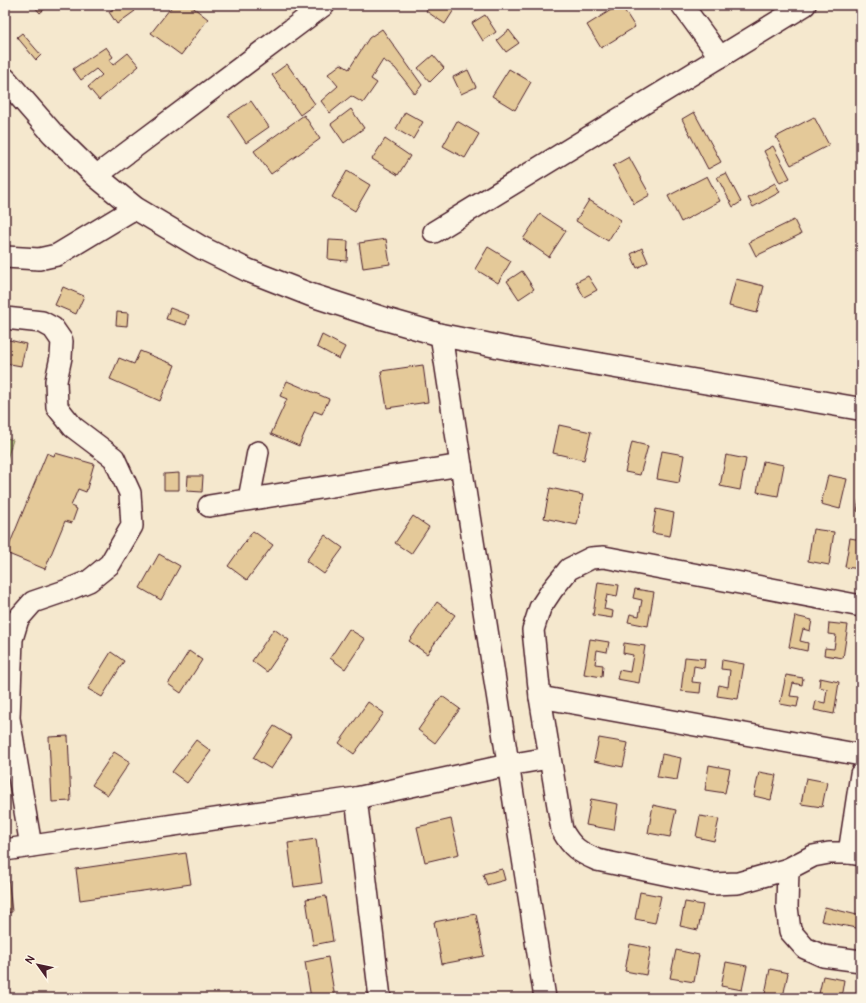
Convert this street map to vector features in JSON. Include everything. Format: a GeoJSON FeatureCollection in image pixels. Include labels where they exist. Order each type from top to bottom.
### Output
{"type":"FeatureCollection","features":[{"type":"Feature","properties":{"kind":"street"},"geometry":{"type":"LineString","coordinates":[[96,176],[324,5]]}},
{"type":"Feature","properties":{"kind":"street"},"geometry":{"type":"LineString","coordinates":[[682,5],[720,57]]}},
{"type":"Feature","properties":{"kind":"street"},"geometry":{"type":"LineString","coordinates":[[434,232],[806,5]]}},
{"type":"Feature","properties":{"kind":"street"},"geometry":{"type":"LineString","coordinates":[[5,79],[53,134],[96,176],[135,208],[202,248],[247,270],[311,295],[441,335],[519,350],[861,409]]}},
{"type":"Feature","properties":{"kind":"street"},"geometry":{"type":"LineString","coordinates":[[5,257],[39,259],[57,255],[135,208]]}},
{"type":"Feature","properties":{"kind":"street"},"geometry":{"type":"LineString","coordinates":[[5,318],[42,322],[53,328],[62,341],[61,357],[56,381],[57,407],[73,427],[114,458],[130,493],[132,526],[110,564],[89,581],[33,602],[18,619],[12,639],[7,718],[31,846]]}},
{"type":"Feature","properties":{"kind":"street"},"geometry":{"type":"LineString","coordinates":[[441,335],[545,998]]}},
{"type":"Feature","properties":{"kind":"street"},"geometry":{"type":"LineString","coordinates":[[249,500],[258,452]]}},
{"type":"Feature","properties":{"kind":"street"},"geometry":{"type":"LineString","coordinates":[[209,506],[461,465]]}},
{"type":"Feature","properties":{"kind":"street"},"geometry":{"type":"LineString","coordinates":[[861,606],[604,557],[591,558],[569,568],[540,608],[533,630],[540,697],[562,830],[569,842],[580,852],[597,860],[712,884],[738,883],[788,869],[813,856],[829,853],[855,854],[861,774]]}},
{"type":"Feature","properties":{"kind":"street"},"geometry":{"type":"LineString","coordinates":[[540,697],[861,755]]}},
{"type":"Feature","properties":{"kind":"street"},"geometry":{"type":"LineString","coordinates":[[5,850],[356,798],[508,765],[549,758]]}},
{"type":"Feature","properties":{"kind":"street"},"geometry":{"type":"LineString","coordinates":[[356,798],[380,998]]}},
{"type":"Feature","properties":{"kind":"street"},"geometry":{"type":"LineString","coordinates":[[788,869],[787,907],[790,931],[805,948],[823,956],[861,961]]}},
{"type":"Feature","properties":{"kind":"green space"},"geometry":{"type":"Polygon","coordinates":[[[5,437],[13,440],[5,465],[5,437]]]}},
{"type":"Feature","properties":{"kind":"building"},"geometry":{"type":"Polygon","coordinates":[[[33,5],[49,5],[40,13],[33,5]]]}},
{"type":"Feature","properties":{"kind":"building"},"geometry":{"type":"Polygon","coordinates":[[[118,5],[130,5],[135,11],[117,24],[109,12],[118,5]]]}},
{"type":"Feature","properties":{"kind":"building"},"geometry":{"type":"Polygon","coordinates":[[[173,5],[190,5],[208,19],[181,55],[151,33],[173,5]]]}},
{"type":"Feature","properties":{"kind":"building"},"geometry":{"type":"Polygon","coordinates":[[[430,5],[457,5],[445,24],[426,11],[430,5]]]}},
{"type":"Feature","properties":{"kind":"building"},"geometry":{"type":"Polygon","coordinates":[[[621,5],[635,27],[601,48],[587,25],[621,5]]]}},
{"type":"Feature","properties":{"kind":"building"},"geometry":{"type":"Polygon","coordinates":[[[485,15],[496,32],[483,41],[472,23],[485,15]]]}},
{"type":"Feature","properties":{"kind":"building"},"geometry":{"type":"Polygon","coordinates":[[[382,29],[422,85],[415,94],[395,68],[383,60],[371,79],[377,83],[363,103],[351,96],[330,113],[321,101],[338,86],[328,74],[341,64],[349,69],[369,38],[382,29]]]}},
{"type":"Feature","properties":{"kind":"building"},"geometry":{"type":"Polygon","coordinates":[[[509,30],[519,43],[506,52],[497,40],[509,30]]]}},
{"type":"Feature","properties":{"kind":"building"},"geometry":{"type":"Polygon","coordinates":[[[22,33],[41,55],[36,60],[17,37],[22,33]]]}},
{"type":"Feature","properties":{"kind":"building"},"geometry":{"type":"Polygon","coordinates":[[[106,47],[113,57],[109,60],[113,65],[128,53],[139,66],[99,100],[88,87],[102,75],[96,69],[81,80],[73,69],[106,47]]]}},
{"type":"Feature","properties":{"kind":"building"},"geometry":{"type":"Polygon","coordinates":[[[433,55],[444,68],[430,82],[418,68],[433,55]]]}},
{"type":"Feature","properties":{"kind":"building"},"geometry":{"type":"Polygon","coordinates":[[[287,64],[315,104],[300,115],[272,75],[287,64]]]}},
{"type":"Feature","properties":{"kind":"building"},"geometry":{"type":"Polygon","coordinates":[[[509,69],[531,82],[515,110],[492,96],[509,69]]]}},
{"type":"Feature","properties":{"kind":"building"},"geometry":{"type":"Polygon","coordinates":[[[468,70],[476,87],[461,94],[453,77],[468,70]]]}},
{"type":"Feature","properties":{"kind":"building"},"geometry":{"type":"Polygon","coordinates":[[[251,101],[269,127],[246,143],[228,116],[251,101]]]}},
{"type":"Feature","properties":{"kind":"building"},"geometry":{"type":"Polygon","coordinates":[[[351,109],[364,128],[344,143],[331,124],[351,109]]]}},
{"type":"Feature","properties":{"kind":"building"},"geometry":{"type":"Polygon","coordinates":[[[405,112],[423,122],[413,139],[396,129],[405,112]]]}},
{"type":"Feature","properties":{"kind":"building"},"geometry":{"type":"Polygon","coordinates":[[[694,112],[721,162],[708,169],[682,119],[694,112]]]}},
{"type":"Feature","properties":{"kind":"building"},"geometry":{"type":"Polygon","coordinates":[[[304,115],[320,139],[271,174],[254,151],[304,115]]]}},
{"type":"Feature","properties":{"kind":"building"},"geometry":{"type":"Polygon","coordinates":[[[814,117],[829,145],[791,165],[776,137],[814,117]]]}},
{"type":"Feature","properties":{"kind":"building"},"geometry":{"type":"Polygon","coordinates":[[[457,121],[479,134],[465,158],[443,146],[457,121]]]}},
{"type":"Feature","properties":{"kind":"building"},"geometry":{"type":"Polygon","coordinates":[[[385,139],[410,156],[398,175],[372,159],[385,139]]]}},
{"type":"Feature","properties":{"kind":"building"},"geometry":{"type":"Polygon","coordinates":[[[773,146],[790,178],[780,183],[764,151],[773,146]]]}},
{"type":"Feature","properties":{"kind":"building"},"geometry":{"type":"Polygon","coordinates":[[[629,157],[650,195],[634,204],[613,166],[629,157]]]}},
{"type":"Feature","properties":{"kind":"building"},"geometry":{"type":"Polygon","coordinates":[[[347,171],[370,185],[355,211],[332,197],[347,171]]]}},
{"type":"Feature","properties":{"kind":"building"},"geometry":{"type":"Polygon","coordinates":[[[726,173],[741,202],[733,207],[717,177],[726,173]]]}},
{"type":"Feature","properties":{"kind":"building"},"geometry":{"type":"Polygon","coordinates":[[[707,176],[720,201],[681,222],[668,196],[707,176]]]}},
{"type":"Feature","properties":{"kind":"building"},"geometry":{"type":"Polygon","coordinates":[[[775,183],[780,192],[753,207],[748,198],[775,183]]]}},
{"type":"Feature","properties":{"kind":"building"},"geometry":{"type":"Polygon","coordinates":[[[589,200],[621,220],[608,241],[576,221],[589,200]]]}},
{"type":"Feature","properties":{"kind":"building"},"geometry":{"type":"Polygon","coordinates":[[[540,214],[566,231],[549,257],[523,239],[540,214]]]}},
{"type":"Feature","properties":{"kind":"building"},"geometry":{"type":"Polygon","coordinates":[[[794,220],[801,234],[756,256],[749,242],[794,220]]]}},
{"type":"Feature","properties":{"kind":"building"},"geometry":{"type":"Polygon","coordinates":[[[386,239],[390,264],[363,268],[359,243],[386,239]]]}},
{"type":"Feature","properties":{"kind":"building"},"geometry":{"type":"Polygon","coordinates":[[[329,240],[348,241],[347,261],[328,259],[329,240]]]}},
{"type":"Feature","properties":{"kind":"building"},"geometry":{"type":"Polygon","coordinates":[[[488,247],[511,261],[498,283],[475,269],[488,247]]]}},
{"type":"Feature","properties":{"kind":"building"},"geometry":{"type":"Polygon","coordinates":[[[642,248],[648,262],[637,268],[631,254],[642,248]]]}},
{"type":"Feature","properties":{"kind":"building"},"geometry":{"type":"Polygon","coordinates":[[[522,271],[534,289],[519,299],[507,281],[522,271]]]}},
{"type":"Feature","properties":{"kind":"building"},"geometry":{"type":"Polygon","coordinates":[[[588,276],[597,290],[584,297],[576,282],[588,276]]]}},
{"type":"Feature","properties":{"kind":"building"},"geometry":{"type":"Polygon","coordinates":[[[736,279],[764,286],[757,313],[729,306],[736,279]]]}},
{"type":"Feature","properties":{"kind":"building"},"geometry":{"type":"Polygon","coordinates":[[[63,287],[84,296],[76,314],[55,305],[63,287]]]}},
{"type":"Feature","properties":{"kind":"building"},"geometry":{"type":"Polygon","coordinates":[[[170,308],[189,315],[186,325],[166,319],[170,308]]]}},
{"type":"Feature","properties":{"kind":"building"},"geometry":{"type":"Polygon","coordinates":[[[117,312],[128,313],[127,326],[116,325],[117,312]]]}},
{"type":"Feature","properties":{"kind":"building"},"geometry":{"type":"Polygon","coordinates":[[[322,335],[345,347],[339,359],[317,347],[322,335]]]}},
{"type":"Feature","properties":{"kind":"building"},"geometry":{"type":"Polygon","coordinates":[[[5,339],[26,344],[21,366],[5,363],[5,339]]]}},
{"type":"Feature","properties":{"kind":"building"},"geometry":{"type":"Polygon","coordinates":[[[140,351],[175,365],[160,401],[110,379],[119,358],[134,364],[140,351]]]}},
{"type":"Feature","properties":{"kind":"building"},"geometry":{"type":"Polygon","coordinates":[[[423,365],[428,402],[387,408],[381,371],[423,365]]]}},
{"type":"Feature","properties":{"kind":"building"},"geometry":{"type":"Polygon","coordinates":[[[287,381],[329,399],[322,414],[314,411],[299,446],[271,434],[287,399],[280,396],[287,381]]]}},
{"type":"Feature","properties":{"kind":"building"},"geometry":{"type":"Polygon","coordinates":[[[559,425],[591,432],[584,460],[553,453],[559,425]]]}},
{"type":"Feature","properties":{"kind":"building"},"geometry":{"type":"Polygon","coordinates":[[[632,442],[648,446],[640,475],[625,472],[632,442]]]}},
{"type":"Feature","properties":{"kind":"building"},"geometry":{"type":"Polygon","coordinates":[[[662,451],[684,455],[679,483],[657,479],[662,451]]]}},
{"type":"Feature","properties":{"kind":"building"},"geometry":{"type":"Polygon","coordinates":[[[47,453],[54,456],[55,453],[94,464],[86,492],[78,489],[71,506],[77,509],[72,523],[65,521],[45,569],[6,553],[47,453]]]}},
{"type":"Feature","properties":{"kind":"building"},"geometry":{"type":"Polygon","coordinates":[[[726,455],[746,459],[740,490],[720,486],[726,455]]]}},
{"type":"Feature","properties":{"kind":"building"},"geometry":{"type":"Polygon","coordinates":[[[763,461],[784,465],[778,496],[757,492],[763,461]]]}},
{"type":"Feature","properties":{"kind":"building"},"geometry":{"type":"Polygon","coordinates":[[[179,473],[179,490],[164,490],[164,474],[179,473]]]}},
{"type":"Feature","properties":{"kind":"building"},"geometry":{"type":"Polygon","coordinates":[[[828,475],[847,479],[840,509],[821,504],[828,475]]]}},
{"type":"Feature","properties":{"kind":"building"},"geometry":{"type":"Polygon","coordinates":[[[188,476],[203,476],[202,492],[187,491],[188,476]]]}},
{"type":"Feature","properties":{"kind":"building"},"geometry":{"type":"Polygon","coordinates":[[[550,488],[583,495],[577,525],[544,518],[550,488]]]}},
{"type":"Feature","properties":{"kind":"building"},"geometry":{"type":"Polygon","coordinates":[[[861,492],[861,512],[857,511],[861,492]]]}},
{"type":"Feature","properties":{"kind":"building"},"geometry":{"type":"Polygon","coordinates":[[[656,509],[674,513],[670,536],[652,533],[656,509]]]}},
{"type":"Feature","properties":{"kind":"building"},"geometry":{"type":"Polygon","coordinates":[[[413,516],[429,527],[411,554],[395,543],[413,516]]]}},
{"type":"Feature","properties":{"kind":"building"},"geometry":{"type":"Polygon","coordinates":[[[813,529],[834,532],[829,565],[808,561],[813,529]]]}},
{"type":"Feature","properties":{"kind":"building"},"geometry":{"type":"Polygon","coordinates":[[[253,531],[273,545],[247,580],[228,566],[253,531]]]}},
{"type":"Feature","properties":{"kind":"building"},"geometry":{"type":"Polygon","coordinates":[[[325,535],[343,548],[324,574],[306,561],[325,535]]]}},
{"type":"Feature","properties":{"kind":"building"},"geometry":{"type":"Polygon","coordinates":[[[850,538],[861,540],[861,569],[845,567],[850,538]]]}},
{"type":"Feature","properties":{"kind":"building"},"geometry":{"type":"Polygon","coordinates":[[[159,554],[180,566],[161,600],[140,588],[159,554]]]}},
{"type":"Feature","properties":{"kind":"building"},"geometry":{"type":"Polygon","coordinates":[[[598,582],[619,585],[617,597],[607,595],[604,609],[613,611],[612,618],[593,615],[598,582]]]}},
{"type":"Feature","properties":{"kind":"building"},"geometry":{"type":"Polygon","coordinates":[[[635,589],[654,592],[648,626],[628,622],[630,614],[639,616],[642,600],[633,598],[635,589]]]}},
{"type":"Feature","properties":{"kind":"building"},"geometry":{"type":"Polygon","coordinates":[[[437,602],[455,615],[427,654],[409,641],[437,602]]]}},
{"type":"Feature","properties":{"kind":"building"},"geometry":{"type":"Polygon","coordinates":[[[795,616],[812,620],[810,631],[803,629],[800,641],[808,643],[807,651],[789,647],[795,616]]]}},
{"type":"Feature","properties":{"kind":"building"},"geometry":{"type":"Polygon","coordinates":[[[829,623],[848,625],[843,658],[824,655],[825,648],[834,649],[836,635],[828,634],[829,623]]]}},
{"type":"Feature","properties":{"kind":"building"},"geometry":{"type":"Polygon","coordinates":[[[274,629],[289,640],[267,672],[252,661],[274,629]]]}},
{"type":"Feature","properties":{"kind":"building"},"geometry":{"type":"Polygon","coordinates":[[[349,629],[365,639],[345,669],[330,658],[349,629]]]}},
{"type":"Feature","properties":{"kind":"building"},"geometry":{"type":"Polygon","coordinates":[[[590,639],[609,642],[607,652],[597,650],[595,664],[603,665],[602,677],[584,674],[590,639]]]}},
{"type":"Feature","properties":{"kind":"building"},"geometry":{"type":"Polygon","coordinates":[[[624,643],[645,646],[639,683],[617,679],[619,670],[630,672],[633,655],[623,653],[624,643]]]}},
{"type":"Feature","properties":{"kind":"building"},"geometry":{"type":"Polygon","coordinates":[[[189,651],[202,660],[181,693],[168,684],[189,651]]]}},
{"type":"Feature","properties":{"kind":"building"},"geometry":{"type":"Polygon","coordinates":[[[111,652],[124,661],[102,697],[88,689],[111,652]]]}},
{"type":"Feature","properties":{"kind":"building"},"geometry":{"type":"Polygon","coordinates":[[[685,657],[705,659],[704,668],[694,666],[692,682],[701,683],[700,693],[681,691],[685,657]]]}},
{"type":"Feature","properties":{"kind":"building"},"geometry":{"type":"Polygon","coordinates":[[[722,660],[744,664],[738,699],[717,696],[719,685],[728,687],[730,670],[721,669],[722,660]]]}},
{"type":"Feature","properties":{"kind":"building"},"geometry":{"type":"Polygon","coordinates":[[[786,675],[803,678],[802,685],[793,683],[790,696],[799,697],[797,707],[780,704],[786,675]]]}},
{"type":"Feature","properties":{"kind":"building"},"geometry":{"type":"Polygon","coordinates":[[[820,678],[839,682],[834,714],[814,710],[816,701],[825,703],[827,689],[819,687],[820,678]]]}},
{"type":"Feature","properties":{"kind":"building"},"geometry":{"type":"Polygon","coordinates":[[[442,696],[460,709],[435,743],[418,730],[442,696]]]}},
{"type":"Feature","properties":{"kind":"building"},"geometry":{"type":"Polygon","coordinates":[[[368,702],[384,713],[354,754],[339,743],[368,702]]]}},
{"type":"Feature","properties":{"kind":"building"},"geometry":{"type":"Polygon","coordinates":[[[274,726],[292,737],[271,769],[253,758],[274,726]]]}},
{"type":"Feature","properties":{"kind":"building"},"geometry":{"type":"Polygon","coordinates":[[[68,736],[71,801],[52,802],[49,737],[68,736]]]}},
{"type":"Feature","properties":{"kind":"building"},"geometry":{"type":"Polygon","coordinates":[[[599,738],[628,743],[623,767],[594,761],[599,738]]]}},
{"type":"Feature","properties":{"kind":"building"},"geometry":{"type":"Polygon","coordinates":[[[196,740],[211,751],[187,783],[172,772],[196,740]]]}},
{"type":"Feature","properties":{"kind":"building"},"geometry":{"type":"Polygon","coordinates":[[[114,752],[130,762],[108,795],[92,785],[114,752]]]}},
{"type":"Feature","properties":{"kind":"building"},"geometry":{"type":"Polygon","coordinates":[[[662,754],[681,758],[677,780],[657,777],[662,754]]]}},
{"type":"Feature","properties":{"kind":"building"},"geometry":{"type":"Polygon","coordinates":[[[709,765],[730,769],[725,793],[705,790],[709,765]]]}},
{"type":"Feature","properties":{"kind":"building"},"geometry":{"type":"Polygon","coordinates":[[[759,772],[776,775],[771,800],[754,796],[759,772]]]}},
{"type":"Feature","properties":{"kind":"building"},"geometry":{"type":"Polygon","coordinates":[[[806,778],[827,782],[822,807],[801,804],[806,778]]]}},
{"type":"Feature","properties":{"kind":"building"},"geometry":{"type":"Polygon","coordinates":[[[591,799],[618,804],[614,830],[586,825],[591,799]]]}},
{"type":"Feature","properties":{"kind":"building"},"geometry":{"type":"Polygon","coordinates":[[[653,805],[676,810],[670,837],[648,833],[653,805]]]}},
{"type":"Feature","properties":{"kind":"building"},"geometry":{"type":"Polygon","coordinates":[[[700,816],[719,819],[714,841],[696,837],[700,816]]]}},
{"type":"Feature","properties":{"kind":"building"},"geometry":{"type":"Polygon","coordinates":[[[451,819],[459,854],[425,862],[417,827],[451,819]]]}},
{"type":"Feature","properties":{"kind":"building"},"geometry":{"type":"Polygon","coordinates":[[[316,839],[322,883],[294,887],[288,843],[316,839]]]}},
{"type":"Feature","properties":{"kind":"building"},"geometry":{"type":"Polygon","coordinates":[[[186,853],[191,884],[80,900],[76,869],[186,853]]]}},
{"type":"Feature","properties":{"kind":"building"},"geometry":{"type":"Polygon","coordinates":[[[502,869],[505,880],[487,885],[483,874],[502,869]]]}},
{"type":"Feature","properties":{"kind":"building"},"geometry":{"type":"Polygon","coordinates":[[[8,875],[12,912],[5,913],[5,876],[8,875]]]}},
{"type":"Feature","properties":{"kind":"building"},"geometry":{"type":"Polygon","coordinates":[[[640,892],[661,896],[655,923],[635,919],[640,892]]]}},
{"type":"Feature","properties":{"kind":"building"},"geometry":{"type":"Polygon","coordinates":[[[326,896],[333,941],[313,945],[306,899],[326,896]]]}},
{"type":"Feature","properties":{"kind":"building"},"geometry":{"type":"Polygon","coordinates":[[[685,902],[703,905],[698,930],[680,926],[685,902]]]}},
{"type":"Feature","properties":{"kind":"building"},"geometry":{"type":"Polygon","coordinates":[[[825,907],[861,916],[861,929],[821,921],[825,907]]]}},
{"type":"Feature","properties":{"kind":"building"},"geometry":{"type":"Polygon","coordinates":[[[476,914],[484,956],[442,964],[434,922],[476,914]]]}},
{"type":"Feature","properties":{"kind":"building"},"geometry":{"type":"Polygon","coordinates":[[[630,944],[651,948],[646,975],[625,971],[630,944]]]}},
{"type":"Feature","properties":{"kind":"building"},"geometry":{"type":"Polygon","coordinates":[[[676,950],[699,955],[694,982],[670,978],[676,950]]]}},
{"type":"Feature","properties":{"kind":"building"},"geometry":{"type":"Polygon","coordinates":[[[328,957],[335,998],[311,998],[305,962],[328,957]]]}},
{"type":"Feature","properties":{"kind":"building"},"geometry":{"type":"Polygon","coordinates":[[[726,962],[747,966],[742,990],[721,986],[726,962]]]}},
{"type":"Feature","properties":{"kind":"building"},"geometry":{"type":"Polygon","coordinates":[[[770,969],[788,973],[783,997],[765,994],[770,969]]]}},
{"type":"Feature","properties":{"kind":"building"},"geometry":{"type":"Polygon","coordinates":[[[823,976],[844,980],[841,998],[818,998],[823,976]]]}}]}
